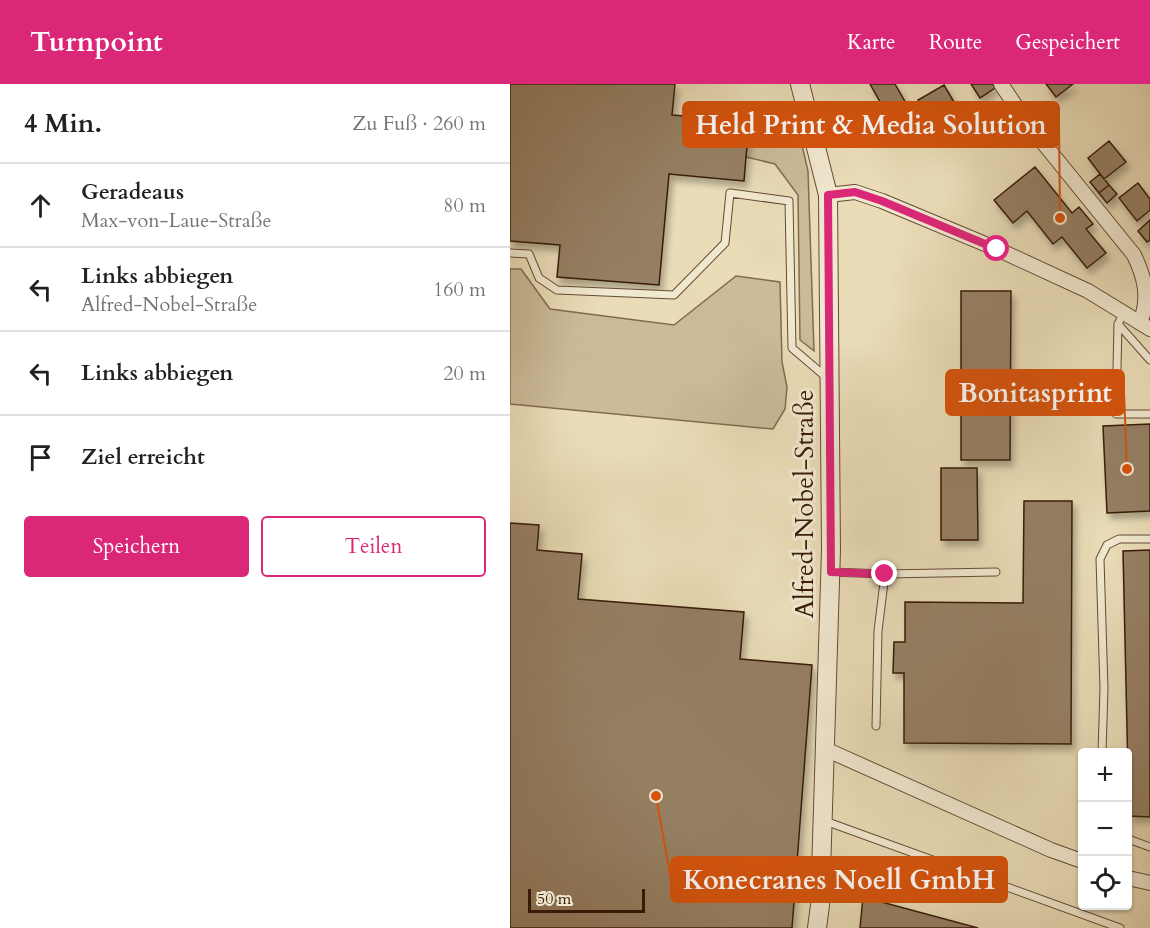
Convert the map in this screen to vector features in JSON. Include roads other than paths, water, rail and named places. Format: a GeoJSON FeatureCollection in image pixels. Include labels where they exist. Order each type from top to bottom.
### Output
{"type":"FeatureCollection","features":[{"type":"Feature","properties":{"kind":"street","name":"Alfred-Nobel-Straße"},"geometry":{"type":"LineString","coordinates":[[800,84],[828,195],[831,572],[820,905],[817,928]]}},
{"type":"Feature","properties":{"kind":"street"},"geometry":{"type":"LineString","coordinates":[[828,195],[855,192],[882,201],[997,249],[1088,291],[1121,318],[1145,326],[1146,287],[1134,255],[1028,124],[1001,84]]}},
{"type":"Feature","properties":{"kind":"street"},"geometry":{"type":"LineString","coordinates":[[825,749],[1051,850],[1078,859]]}},
{"type":"Feature","properties":{"kind":"street"},"geometry":{"type":"LineString","coordinates":[[1132,879],[1150,883]]}},
{"type":"Feature","properties":{"kind":"lane"},"geometry":{"type":"LineString","coordinates":[[510,253],[529,254],[539,278],[557,290],[674,296],[725,243],[730,192],[789,201],[792,348],[830,381]]}},
{"type":"Feature","properties":{"kind":"lane"},"geometry":{"type":"LineString","coordinates":[[1121,318],[1150,360]]}},
{"type":"Feature","properties":{"kind":"lane"},"geometry":{"type":"LineString","coordinates":[[1121,318],[1116,414],[1150,414]]}},
{"type":"Feature","properties":{"kind":"lane"},"geometry":{"type":"LineString","coordinates":[[1102,748],[1104,689],[1100,559],[1107,545],[1113,542],[1150,538]]}},
{"type":"Feature","properties":{"kind":"lane"},"geometry":{"type":"LineString","coordinates":[[831,572],[885,574],[996,572]]}},
{"type":"Feature","properties":{"kind":"lane"},"geometry":{"type":"LineString","coordinates":[[876,726],[878,630],[885,574]]}},
{"type":"Feature","properties":{"kind":"lane"},"geometry":{"type":"LineString","coordinates":[[823,820],[1120,928]]}},
{"type":"Feature","properties":{"kind":"lane"},"geometry":{"type":"LineString","coordinates":[[1132,840],[1150,847]]}},
{"type":"Feature","properties":{"kind":"place","name":"Held Print & Media Solution"},"geometry":{"type":"Point","coordinates":[1060,218]}},
{"type":"Feature","properties":{"kind":"place","name":"Bonitasprint"},"geometry":{"type":"Point","coordinates":[1127,469]}},
{"type":"Feature","properties":{"kind":"place","name":"Konecranes Noell GmbH"},"geometry":{"type":"Point","coordinates":[656,796]}}]}
